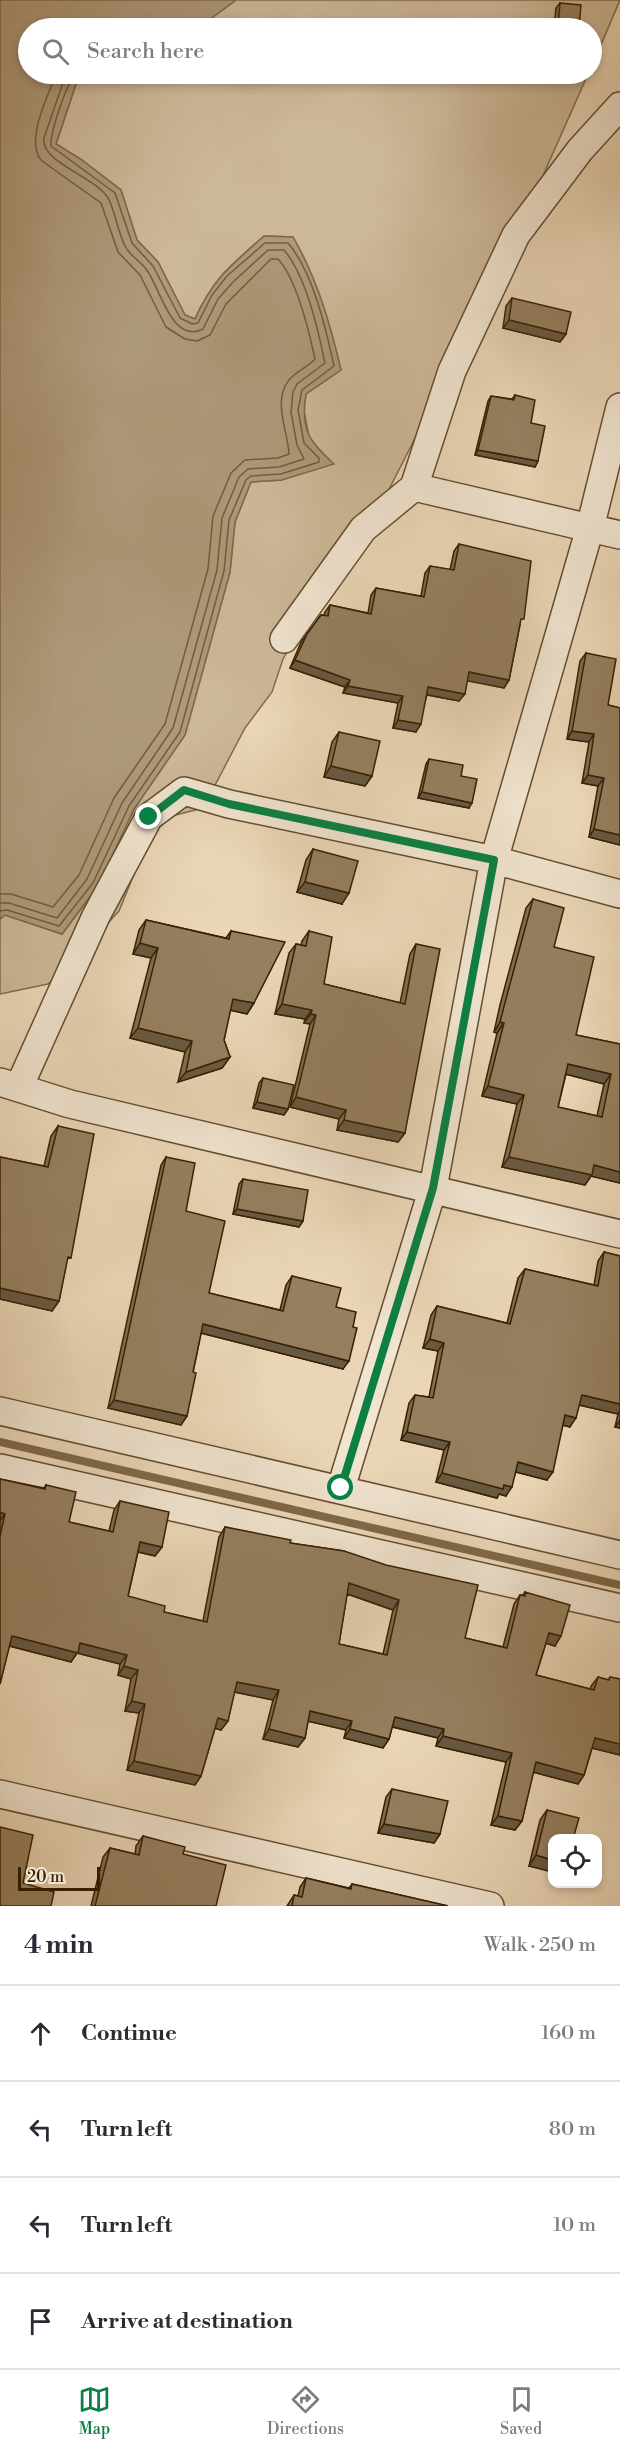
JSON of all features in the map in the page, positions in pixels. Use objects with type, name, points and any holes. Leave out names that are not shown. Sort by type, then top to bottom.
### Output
[{"type":"street","points":[[284,639],[363,529],[414,488],[452,371],[516,236],[580,150],[620,106]]},
{"type":"street","points":[[341,1488],[433,1188],[494,860],[590,528],[620,407]]},
{"type":"street","points":[[414,488],[620,536]]},
{"type":"street","points":[[620,894],[494,860],[229,804],[184,790],[149,817],[9,1084],[70,1104],[620,1234]]},
{"type":"street","points":[[0,1411],[341,1488],[620,1555]]},
{"type":"street","points":[[0,1468],[620,1608]]},
{"type":"street","points":[[0,1794],[490,1906]]},
{"type":"shaded area","points":[[236,0],[620,0],[602,42],[602,18],[212,18]]},
{"type":"shaded area","points":[[76,84],[584,84],[507,257],[379,509],[335,568],[283,659],[272,692],[245,728],[203,808],[156,820],[119,911],[73,961],[48,984],[0,994],[0,919],[5,915],[62,934],[98,886],[134,809],[185,735],[230,572],[235,522],[251,482],[282,480],[310,442],[304,410],[306,394],[341,370],[322,302],[293,237],[264,236],[232,264],[216,282],[195,319],[185,315],[158,262],[137,240],[121,190],[82,160],[56,144]]},
{"type":"water","points":[[0,0],[236,0],[212,18],[18,18],[18,84],[76,84],[56,144],[82,160],[121,190],[137,240],[158,262],[185,315],[195,319],[216,282],[264,236],[293,237],[322,302],[341,370],[306,394],[304,406],[308,434],[334,464],[282,480],[251,482],[235,522],[230,572],[185,735],[134,809],[98,886],[62,934],[5,915],[0,919]]},
{"type":"building","points":[[560,3],[581,5],[580,18],[559,18]]},
{"type":"building","points":[[512,298],[571,312],[566,334],[509,320]]},
{"type":"building","points":[[515,395],[535,400],[531,423],[545,426],[538,461],[478,450],[491,396],[514,400]]},
{"type":"building","points":[[459,544],[531,561],[524,619],[521,619],[509,680],[469,672],[465,694],[428,687],[421,724],[398,720],[403,696],[348,686],[350,680],[295,660],[307,634],[321,615],[328,616],[330,605],[371,614],[376,588],[424,597],[430,566],[454,570]]},
{"type":"building","points":[[586,653],[616,659],[608,705],[620,708],[620,835],[594,829],[604,778],[588,775],[594,734],[572,731]]},
{"type":"building","points":[[339,732],[380,741],[372,776],[331,766]]},
{"type":"building","points":[[429,759],[463,765],[461,776],[477,779],[472,803],[422,792]]},
{"type":"building","points":[[313,849],[358,861],[349,893],[305,882]]},
{"type":"building","points":[[533,899],[564,908],[554,947],[594,957],[576,1035],[620,1044],[620,1172],[594,1165],[592,1175],[509,1157],[524,1095],[488,1086],[504,1023],[500,1022]],"holes":[[[568,1064],[611,1074],[602,1117],[558,1107]]]},
{"type":"building","points":[[146,920],[229,939],[231,931],[285,942],[254,1003],[233,999],[224,1040],[230,1057],[186,1072],[192,1041],[138,1028],[158,948],[140,943]]},
{"type":"building","points":[[309,931],[332,937],[324,984],[405,1004],[416,944],[440,949],[405,1133],[344,1120],[346,1110],[296,1097],[316,1015],[311,1014],[312,1010],[282,1004],[296,944],[306,946]]},
{"type":"building","points":[[263,1078],[294,1085],[288,1109],[257,1102]]},
{"type":"building","points":[[58,1126],[94,1134],[71,1258],[68,1257],[59,1301],[0,1288],[0,1157],[48,1167]]},
{"type":"building","points":[[166,1157],[195,1163],[186,1211],[225,1221],[209,1293],[283,1311],[292,1276],[341,1288],[336,1307],[356,1312],[353,1327],[357,1328],[349,1361],[203,1324],[187,1416],[114,1400]]},
{"type":"building","points":[[243,1179],[308,1190],[303,1221],[237,1209]]},
{"type":"building","points":[[604,1252],[620,1256],[620,1404],[582,1395],[576,1418],[565,1415],[553,1472],[518,1462],[512,1487],[504,1485],[503,1489],[442,1473],[450,1442],[407,1432],[415,1395],[433,1398],[444,1343],[430,1339],[437,1306],[510,1324],[525,1269],[598,1286]]},
{"type":"building","points":[[0,1479],[45,1489],[46,1485],[76,1492],[69,1522],[113,1532],[120,1501],[169,1512],[162,1547],[140,1542],[128,1596],[165,1606],[164,1612],[207,1622],[225,1527],[291,1540],[290,1543],[344,1551],[386,1565],[478,1585],[465,1638],[507,1648],[520,1595],[525,1596],[525,1592],[570,1605],[561,1636],[549,1633],[536,1675],[594,1690],[598,1677],[609,1680],[610,1677],[620,1679],[620,1744],[595,1738],[584,1775],[536,1762],[522,1821],[498,1816],[512,1753],[443,1736],[444,1729],[395,1717],[389,1739],[350,1729],[352,1721],[310,1711],[305,1738],[269,1729],[279,1690],[237,1682],[228,1721],[218,1718],[201,1776],[134,1761],[145,1704],[132,1701],[138,1670],[124,1666],[127,1655],[80,1643],[78,1653],[12,1636],[0,1684],[0,1536],[5,1514],[0,1512]],"holes":[[[349,1583],[399,1600],[387,1655],[339,1644]]]},
{"type":"building","points":[[392,1789],[448,1801],[440,1834],[384,1824]]},
{"type":"building","points":[[547,1810],[579,1818],[574,1834],[548,1834],[548,1859],[536,1855]]},
{"type":"building","points":[[0,1827],[33,1835],[23,1883],[54,1892],[51,1906],[0,1906]]},
{"type":"building","points":[[143,1836],[185,1847],[183,1854],[226,1865],[216,1906],[95,1906],[110,1848],[139,1855]]},
{"type":"building","points":[[306,1878],[351,1889],[352,1884],[448,1906],[292,1906],[294,1895],[302,1897]]},
{"type":"waterway","points":[[0,1442],[620,1585]]},
{"type":"route","points":[[149,817],[184,790],[229,804],[494,860],[433,1188],[341,1488]]}]
